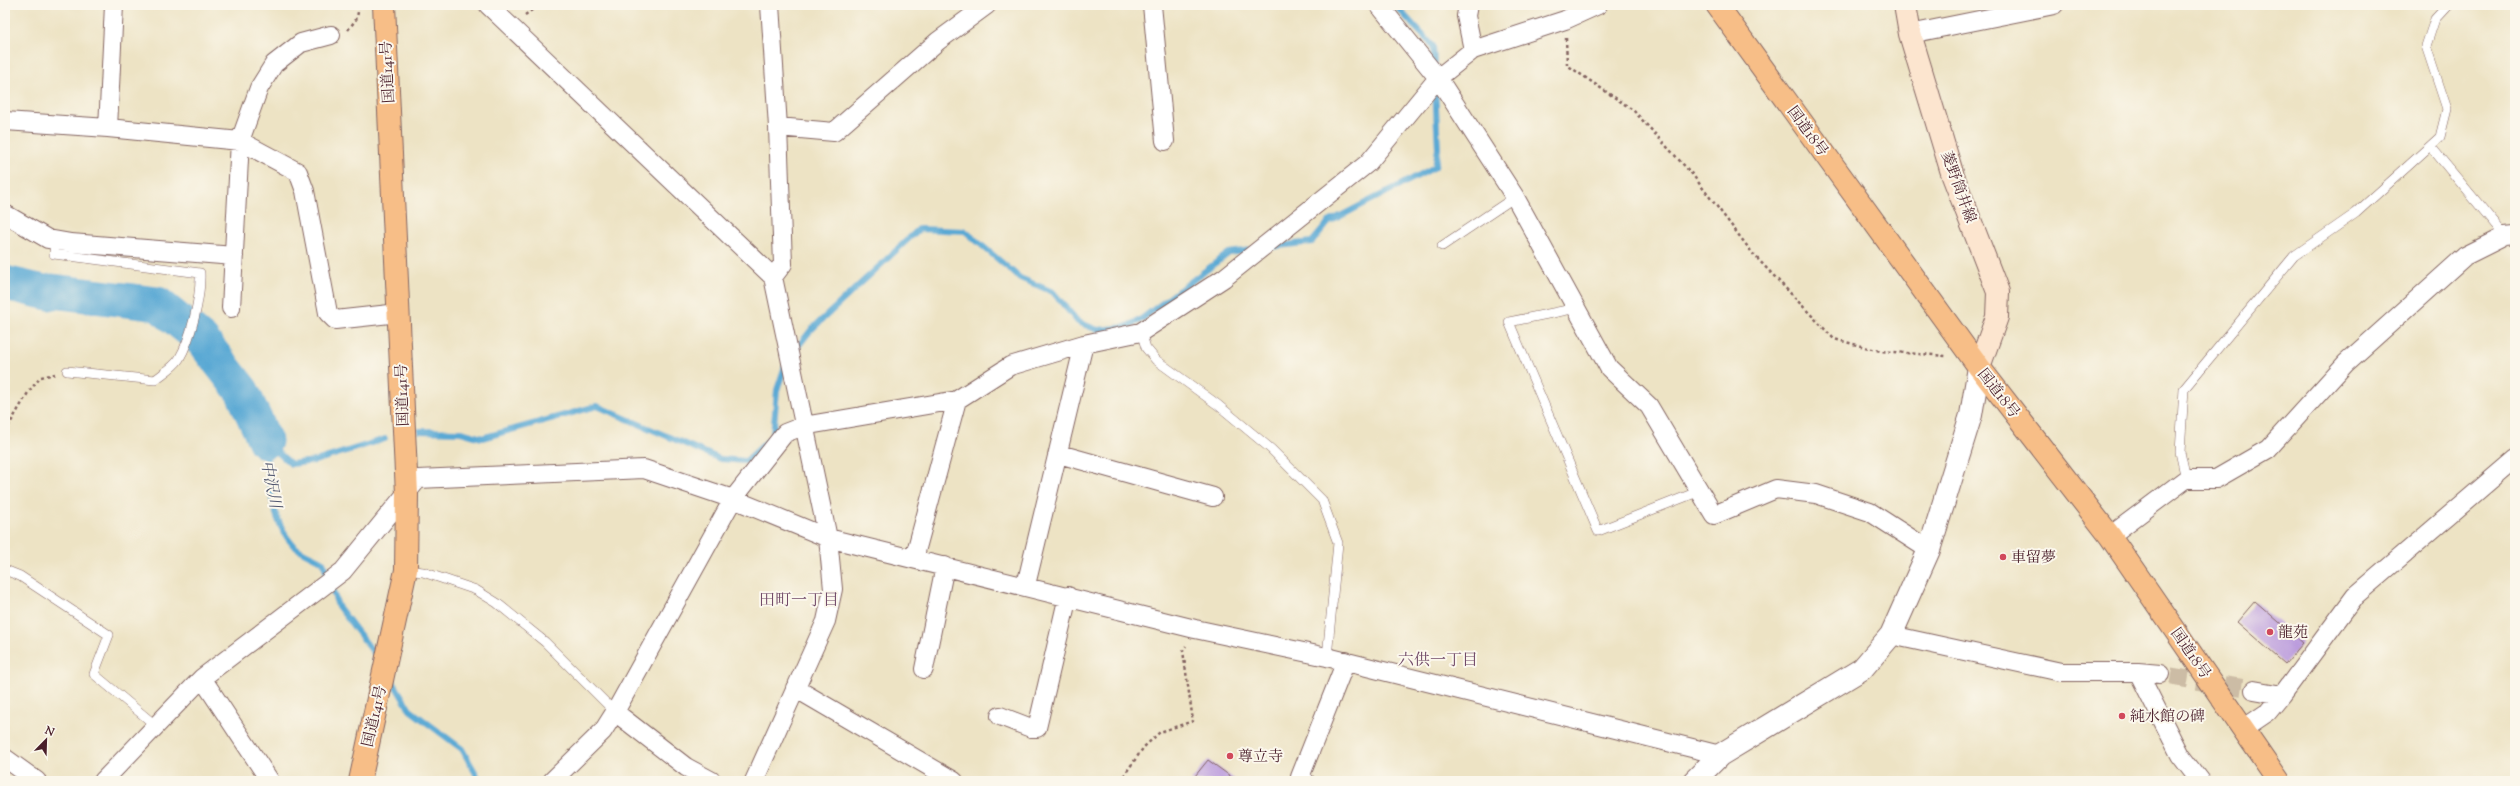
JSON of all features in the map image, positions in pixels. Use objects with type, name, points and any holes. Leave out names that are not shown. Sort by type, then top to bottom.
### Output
[{"type":"highway","name":"国道141号","points":[[360,781],[406,570],[407,494],[400,313],[384,5]]},
{"type":"highway","name":"国道18号","points":[[1717,5],[1975,362],[2110,536],[2279,781]]},
{"type":"main road","name":"菱野筒井線","points":[[1905,5],[1910,34],[1953,176],[1998,292],[1998,318],[1975,362]]},
{"type":"street","points":[[108,128],[114,5]]},
{"type":"street","points":[[488,5],[773,277],[803,426],[828,538],[833,590],[826,621],[754,781]]},
{"type":"street","points":[[770,5],[778,127],[783,264],[773,277]]},
{"type":"street","points":[[778,127],[834,132],[938,41],[987,5]]},
{"type":"street","points":[[1152,5],[1165,141]]},
{"type":"street","points":[[1378,5],[1438,78],[1515,197],[1609,368],[1649,406],[1714,515],[1776,489],[1816,494],[1870,512],[1929,550]]},
{"type":"street","points":[[1468,5],[1466,16],[1473,50]]},
{"type":"street","points":[[552,781],[603,730],[615,712],[733,499],[785,433],[803,426],[957,400],[1010,366],[1084,344],[1141,332],[1224,278],[1368,163],[1438,78],[1473,50],[1565,20],[1598,5]]},
{"type":"street","points":[[1910,34],[2054,5]]},
{"type":"street","points":[[231,308],[240,141],[259,88],[274,64],[301,44],[331,35]]},
{"type":"street","points":[[5,121],[108,128],[240,141],[298,172],[304,191],[328,314],[335,320],[400,313]]},
{"type":"street","points":[[5,214],[48,239],[234,256]]},
{"type":"street","points":[[2110,536],[2186,479],[2216,479],[2268,449],[2346,363],[2465,256],[2510,235]]},
{"type":"street","points":[[1026,585],[1059,454],[1084,344]]},
{"type":"street","points":[[1694,781],[1720,755],[1862,669],[1891,635],[1929,550],[1971,415],[1975,362]]},
{"type":"street","points":[[914,559],[957,400]]},
{"type":"street","points":[[1059,454],[1213,497]]},
{"type":"street","points":[[2243,729],[2268,712],[2282,696],[2355,596],[2515,459]]},
{"type":"street","points":[[103,781],[155,725],[202,678],[343,571],[418,479],[644,469],[733,499],[828,538],[1026,585],[1194,629],[1346,661],[1720,755]]},
{"type":"street","points":[[924,669],[946,566]]},
{"type":"street","points":[[1000,716],[1031,728],[1037,728],[1068,596]]},
{"type":"street","points":[[1891,635],[2060,672],[2138,672],[2160,674]]},
{"type":"street","points":[[1305,781],[1300,777],[1346,661]]},
{"type":"street","points":[[2138,672],[2180,755],[2200,781]]},
{"type":"street","points":[[202,678],[270,781]]},
{"type":"street","points":[[795,688],[954,781]]},
{"type":"street","points":[[2254,690],[2282,696]]},
{"type":"street","points":[[615,712],[686,767],[712,781]]},
{"type":"street","points":[[5,758],[37,781]]},
{"type":"lane","points":[[2186,479],[2180,452],[2184,389],[2294,256],[2356,212],[2431,147],[2440,137],[2447,109],[2426,46],[2435,19],[2448,5]]},
{"type":"lane","points":[[2431,147],[2510,235]]},
{"type":"lane","points":[[1442,246],[1515,197]]},
{"type":"lane","points":[[55,240],[54,254],[200,273],[200,286],[195,317],[178,360],[156,380],[67,371]]},
{"type":"lane","points":[[1577,308],[1509,322],[1598,531],[1700,491]]},
{"type":"lane","points":[[1141,332],[1146,348],[1156,360],[1218,405],[1266,444],[1322,500],[1338,543],[1327,657]]},
{"type":"lane","points":[[5,570],[20,576],[109,635],[94,674],[155,725]]},
{"type":"lane","points":[[406,570],[423,572],[476,590],[496,603],[545,642],[615,712]]},
{"type":"path","points":[[331,35],[347,32],[357,18],[359,5]]},
{"type":"path","points":[[1565,20],[1567,65],[1633,110],[1692,174],[1754,255],[1834,339],[1880,351],[1975,362]]},
{"type":"path","points":[[5,432],[29,391],[41,377],[67,371]]},
{"type":"path","points":[[1120,781],[1144,747],[1160,732],[1193,721],[1183,651],[1194,629]]},
{"type":"building","name":"龍苑","points":[[2255,601],[2303,643],[2285,664],[2237,622]]},
{"type":"building","points":[[1208,760],[1237,781],[1191,781]]},
{"type":"waterway","points":[[1395,5],[1433,46],[1434,65]]},
{"type":"waterway","points":[[1270,247],[1312,242],[1329,222],[1435,167],[1438,149],[1435,88]]},
{"type":"waterway","points":[[792,354],[811,330],[919,229],[965,231],[1020,278],[1053,292],[1078,322],[1098,330],[1125,327],[1140,320],[1229,253],[1251,250]]},
{"type":"waterway","name":"中沢川","points":[[5,283],[48,293],[52,291],[158,304],[202,340],[242,391],[265,441]]},
{"type":"waterway","points":[[420,431],[461,432],[482,438],[597,406],[720,459],[746,461],[773,436],[777,390],[786,363]]},
{"type":"waterway","points":[[265,441],[291,464],[315,461],[385,439]]},
{"type":"waterway","name":"中沢川","points":[[265,441],[269,482],[272,496],[279,522],[285,534],[296,548],[323,562],[338,606],[380,661]]},
{"type":"waterway","name":"中沢川","points":[[389,675],[410,710],[462,749],[480,781]]},
{"type":"tunnel","points":[[2144,672],[2254,690]]},
{"type":"place","name":"車留夢","points":[[2003,557]]},
{"type":"place","name":"龍苑","points":[[2270,632]]},
{"type":"place","name":"純水館の碑","points":[[2122,716]]},
{"type":"place","name":"尊立寺","points":[[1230,756]]},
{"type":"district","name":"田町一丁目","points":[[799,599]]},
{"type":"district","name":"六供一丁目","points":[[1438,659]]}]
